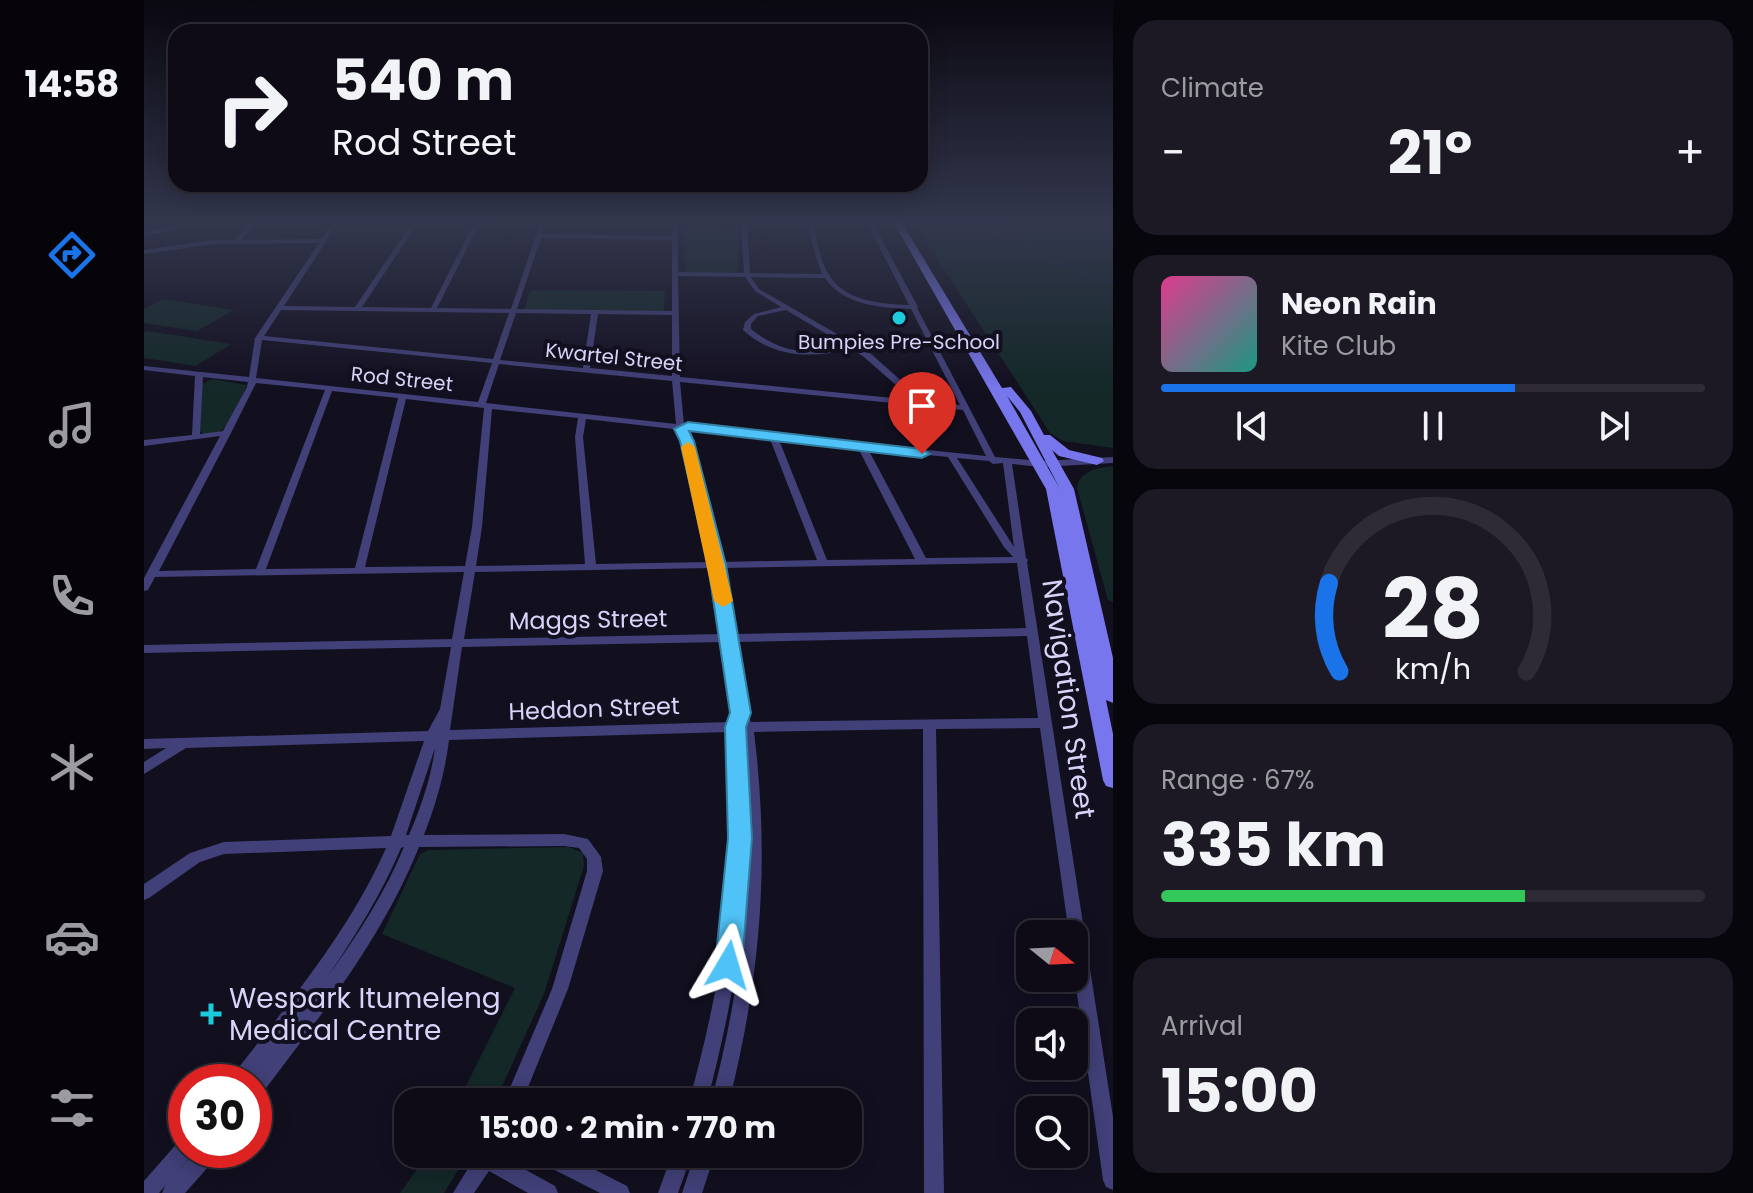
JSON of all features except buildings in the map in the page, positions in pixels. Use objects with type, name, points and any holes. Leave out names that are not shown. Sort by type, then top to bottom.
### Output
[{"type":"main road","points":[[931,279],[969,342],[1064,485],[1113,697]]},
{"type":"main road","points":[[969,342],[1057,450],[1097,461]]},
{"type":"main road","points":[[1025,411],[1048,464],[1112,775]]},
{"type":"main road","points":[[1064,485],[1074,470],[1097,461]]},
{"type":"street","points":[[144,588],[251,387],[259,338],[299,279]]},
{"type":"street","points":[[357,309],[377,279]]},
{"type":"street","points":[[433,310],[449,279]]},
{"type":"street","points":[[272,1065],[365,935],[415,841],[446,708],[471,571],[484,406],[524,279]]},
{"type":"street","points":[[675,279],[678,412],[717,565],[730,639],[756,845],[741,1007],[723,1088]]},
{"type":"street","points":[[750,279],[762,294],[873,359],[920,402]]},
{"type":"street","points":[[829,279],[849,294],[871,305],[915,307]]},
{"type":"street","name":"Navigation Street","points":[[900,279],[967,408],[1000,462],[1023,560],[1113,1180]]},
{"type":"street","points":[[279,308],[676,313]]},
{"type":"street","points":[[785,308],[751,318],[746,325],[747,330],[772,348],[786,353],[820,355],[853,347]]},
{"type":"street","points":[[586,370],[595,311]]},
{"type":"street","name":"Kwartel Street","points":[[259,338],[967,408]]},
{"type":"street","name":"Rod Street","points":[[144,368],[684,429],[1000,462],[1048,464]]},
{"type":"street","points":[[196,436],[199,375]]},
{"type":"street","points":[[260,572],[329,389]]},
{"type":"street","points":[[359,572],[402,398]]},
{"type":"street","points":[[582,417],[579,431],[591,567]]},
{"type":"street","points":[[144,443],[227,433]]},
{"type":"street","points":[[773,437],[823,563]]},
{"type":"street","points":[[862,447],[922,561]]},
{"type":"street","points":[[952,457],[1009,547],[1023,560]]},
{"type":"street","points":[[1048,464],[1113,460]]},
{"type":"street","points":[[152,574],[1023,560]]},
{"type":"street","name":"Maggs Street","points":[[144,649],[1033,632]]},
{"type":"street","points":[[702,1088],[720,1016],[736,901],[740,838],[736,752],[741,722]]},
{"type":"street","name":"Heddon Street","points":[[144,744],[716,728],[741,722],[1045,723]]},
{"type":"street","points":[[929,725],[934,1193]]},
{"type":"street","points":[[716,728],[736,752]]},
{"type":"street","points":[[251,1064],[352,929],[397,842],[438,736]]},
{"type":"street","points":[[144,769],[183,744]]},
{"type":"street","points":[[144,893],[195,857],[213,850],[415,841],[564,840],[586,845],[594,857],[595,871],[572,954],[519,1088]]},
{"type":"street","points":[[146,1193],[168,1168]]},
{"type":"street","points":[[172,1193],[194,1168]]},
{"type":"street","points":[[463,1193],[479,1168]]},
{"type":"street","points":[[507,1168],[548,1193]]},
{"type":"street","points":[[571,1168],[620,1193]]},
{"type":"street","points":[[668,1193],[677,1168]]},
{"type":"street","points":[[692,1193],[700,1168]]},
{"type":"green space","points":[[950,279],[1113,279],[1113,448],[1063,441],[1050,433]]},
{"type":"green space","points":[[531,290],[665,291],[664,312],[524,310]]},
{"type":"green space","points":[[163,299],[234,310],[197,331],[144,323],[144,309]]},
{"type":"green space","points":[[144,333],[231,344],[196,366],[144,358]]},
{"type":"green space","points":[[212,379],[247,385],[230,421],[217,433],[208,434],[198,431],[200,385]]},
{"type":"green space","points":[[1113,466],[1113,602],[1108,600],[1077,488],[1086,474]]},
{"type":"green space","points":[[569,847],[583,853],[584,866],[544,994],[501,1088],[465,1088],[515,988],[382,934],[420,854],[429,850]]},
{"type":"green space","points":[[418,1168],[459,1168],[444,1193],[400,1193]]},
{"type":"waterway","points":[[1099,279],[1113,284]]},
{"type":"slow traffic","points":[[688,447],[723,601]]},
{"type":"place","name":"Bumpies Pre-School","points":[[899,318]]},
{"type":"place","name":"Wespark Itumeleng Medical Centre","points":[[211,1014]]},
{"type":"route","points":[[728,965],[740,838],[735,727],[741,713],[717,565],[687,441],[681,429],[688,426],[922,454]]}]
